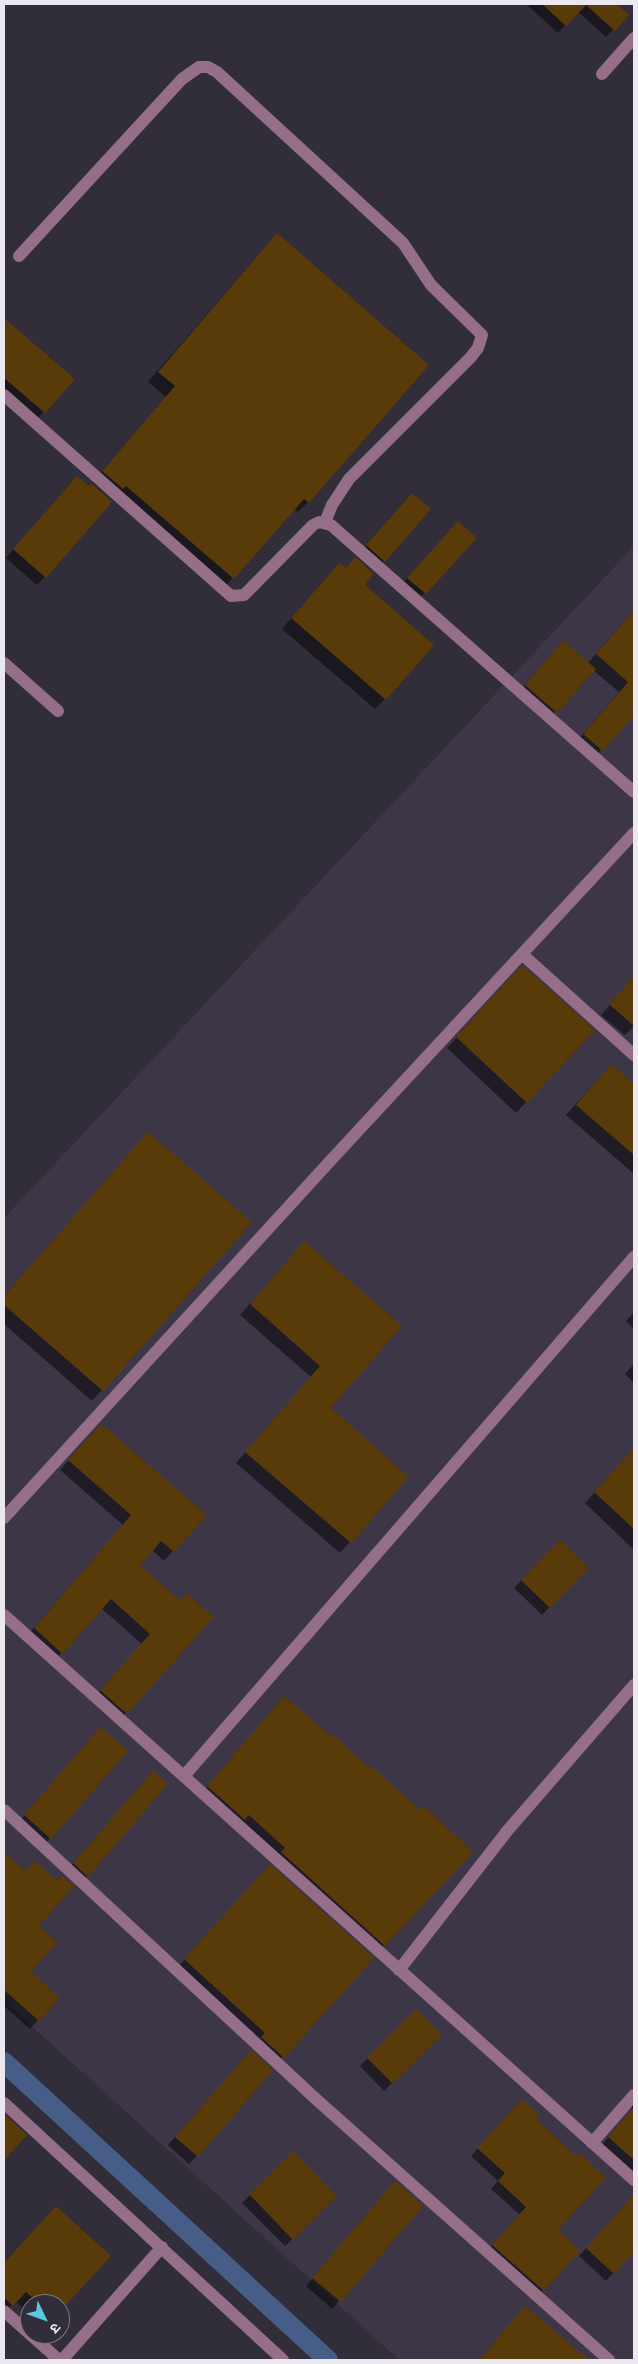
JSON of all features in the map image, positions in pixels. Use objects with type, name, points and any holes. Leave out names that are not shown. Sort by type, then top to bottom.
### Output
[{"type":"street","points":[[602,74],[634,38]]},
{"type":"street","points":[[19,256],[182,79],[199,67],[208,67],[217,72],[403,243],[411,252],[430,285],[482,335],[478,348],[470,358],[349,479],[332,505],[325,522]]},
{"type":"street","points":[[4,395],[231,596],[244,595],[313,525],[325,522],[331,525],[634,792]]},
{"type":"street","points":[[4,664],[58,712]]},
{"type":"street","points":[[4,1518],[332,1159],[634,833]]},
{"type":"street","points":[[523,955],[634,1055]]},
{"type":"street","points":[[184,1776],[634,1257]]},
{"type":"street","points":[[4,1615],[634,2180]]},
{"type":"street","points":[[399,1970],[508,1830],[634,1685]]},
{"type":"street","points":[[4,1810],[317,2100],[609,2360]]},
{"type":"street","points":[[592,2143],[634,2096]]},
{"type":"street","points":[[4,2103],[283,2360]]},
{"type":"street","points":[[4,2311],[61,2360],[162,2247]]},
{"type":"shaded area","points":[[634,546],[634,2360],[399,2360],[4,2001],[4,1218]]},
{"type":"building","points":[[542,4],[617,4],[629,15],[615,31],[586,5],[566,26]]},
{"type":"building","points":[[277,233],[429,365],[309,503],[304,499],[234,579],[126,486],[123,489],[102,471],[175,386],[158,372]]},
{"type":"building","points":[[4,318],[75,379],[45,413],[4,378]]},
{"type":"building","points":[[77,476],[89,486],[91,483],[112,502],[46,578],[13,549]]},
{"type":"building","points":[[412,493],[431,509],[385,562],[366,545]]},
{"type":"building","points":[[458,521],[477,538],[426,594],[407,578]]},
{"type":"building","points":[[355,557],[374,574],[365,585],[434,645],[386,700],[291,618],[339,563],[346,568]]},
{"type":"building","points":[[634,610],[634,715],[603,751],[583,734],[628,682],[596,654]]},
{"type":"building","points":[[563,640],[596,669],[557,713],[525,685]]},
{"type":"building","points":[[522,965],[595,1030],[527,1103],[456,1037]]},
{"type":"building","points":[[634,976],[634,1026],[609,1004]]},
{"type":"building","points":[[611,1064],[634,1084],[634,1155],[576,1105]]},
{"type":"building","points":[[148,1132],[252,1222],[103,1391],[4,1305],[4,1296]]},
{"type":"building","points":[[304,1241],[402,1326],[331,1408],[409,1477],[351,1543],[245,1452],[320,1366],[250,1304]]},
{"type":"building","points":[[101,1424],[207,1515],[174,1552],[161,1541],[140,1566],[180,1600],[186,1593],[214,1617],[127,1714],[100,1690],[150,1634],[111,1599],[63,1654],[34,1628],[131,1515],[68,1460]]},
{"type":"building","points":[[634,1448],[634,1529],[594,1492]]},
{"type":"building","points":[[560,1540],[589,1568],[550,1608],[521,1580]]},
{"type":"building","points":[[284,1696],[331,1736],[332,1734],[368,1767],[370,1765],[420,1810],[424,1806],[473,1852],[385,1946],[281,1852],[285,1848],[249,1815],[245,1820],[207,1786]]},
{"type":"building","points":[[100,1727],[128,1751],[51,1839],[24,1815]]},
{"type":"building","points":[[153,1771],[168,1784],[88,1877],[73,1863]]},
{"type":"building","points":[[4,1852],[26,1871],[34,1861],[58,1881],[62,1875],[74,1886],[39,1926],[57,1942],[31,1972],[60,1998],[39,2021],[4,1990]]},
{"type":"building","points":[[270,1864],[374,1958],[284,2058],[261,2037],[265,2033],[184,1959]]},
{"type":"building","points":[[416,2009],[442,2035],[393,2084],[367,2058]]},
{"type":"building","points":[[251,2050],[273,2070],[198,2157],[175,2137]]},
{"type":"building","points":[[522,2099],[540,2116],[536,2119],[577,2157],[580,2153],[606,2178],[558,2230],[580,2251],[544,2291],[492,2245],[526,2207],[498,2181],[505,2173],[477,2148]]},
{"type":"building","points":[[634,2107],[634,2160],[608,2137]]},
{"type":"building","points":[[4,2114],[27,2135],[4,2161]]},
{"type":"building","points":[[293,2151],[337,2196],[293,2240],[249,2194]]},
{"type":"building","points":[[395,2181],[423,2206],[341,2302],[312,2278]]},
{"type":"building","points":[[634,2194],[634,2252],[614,2274],[586,2248]]},
{"type":"building","points":[[56,2206],[111,2256],[70,2301],[70,2294],[28,2294],[26,2292],[20,2294],[20,2298],[13,2306],[4,2297],[4,2263]]},
{"type":"building","points":[[525,2306],[589,2360],[479,2360]]},
{"type":"waterway","points":[[4,2062],[328,2360]]}]
